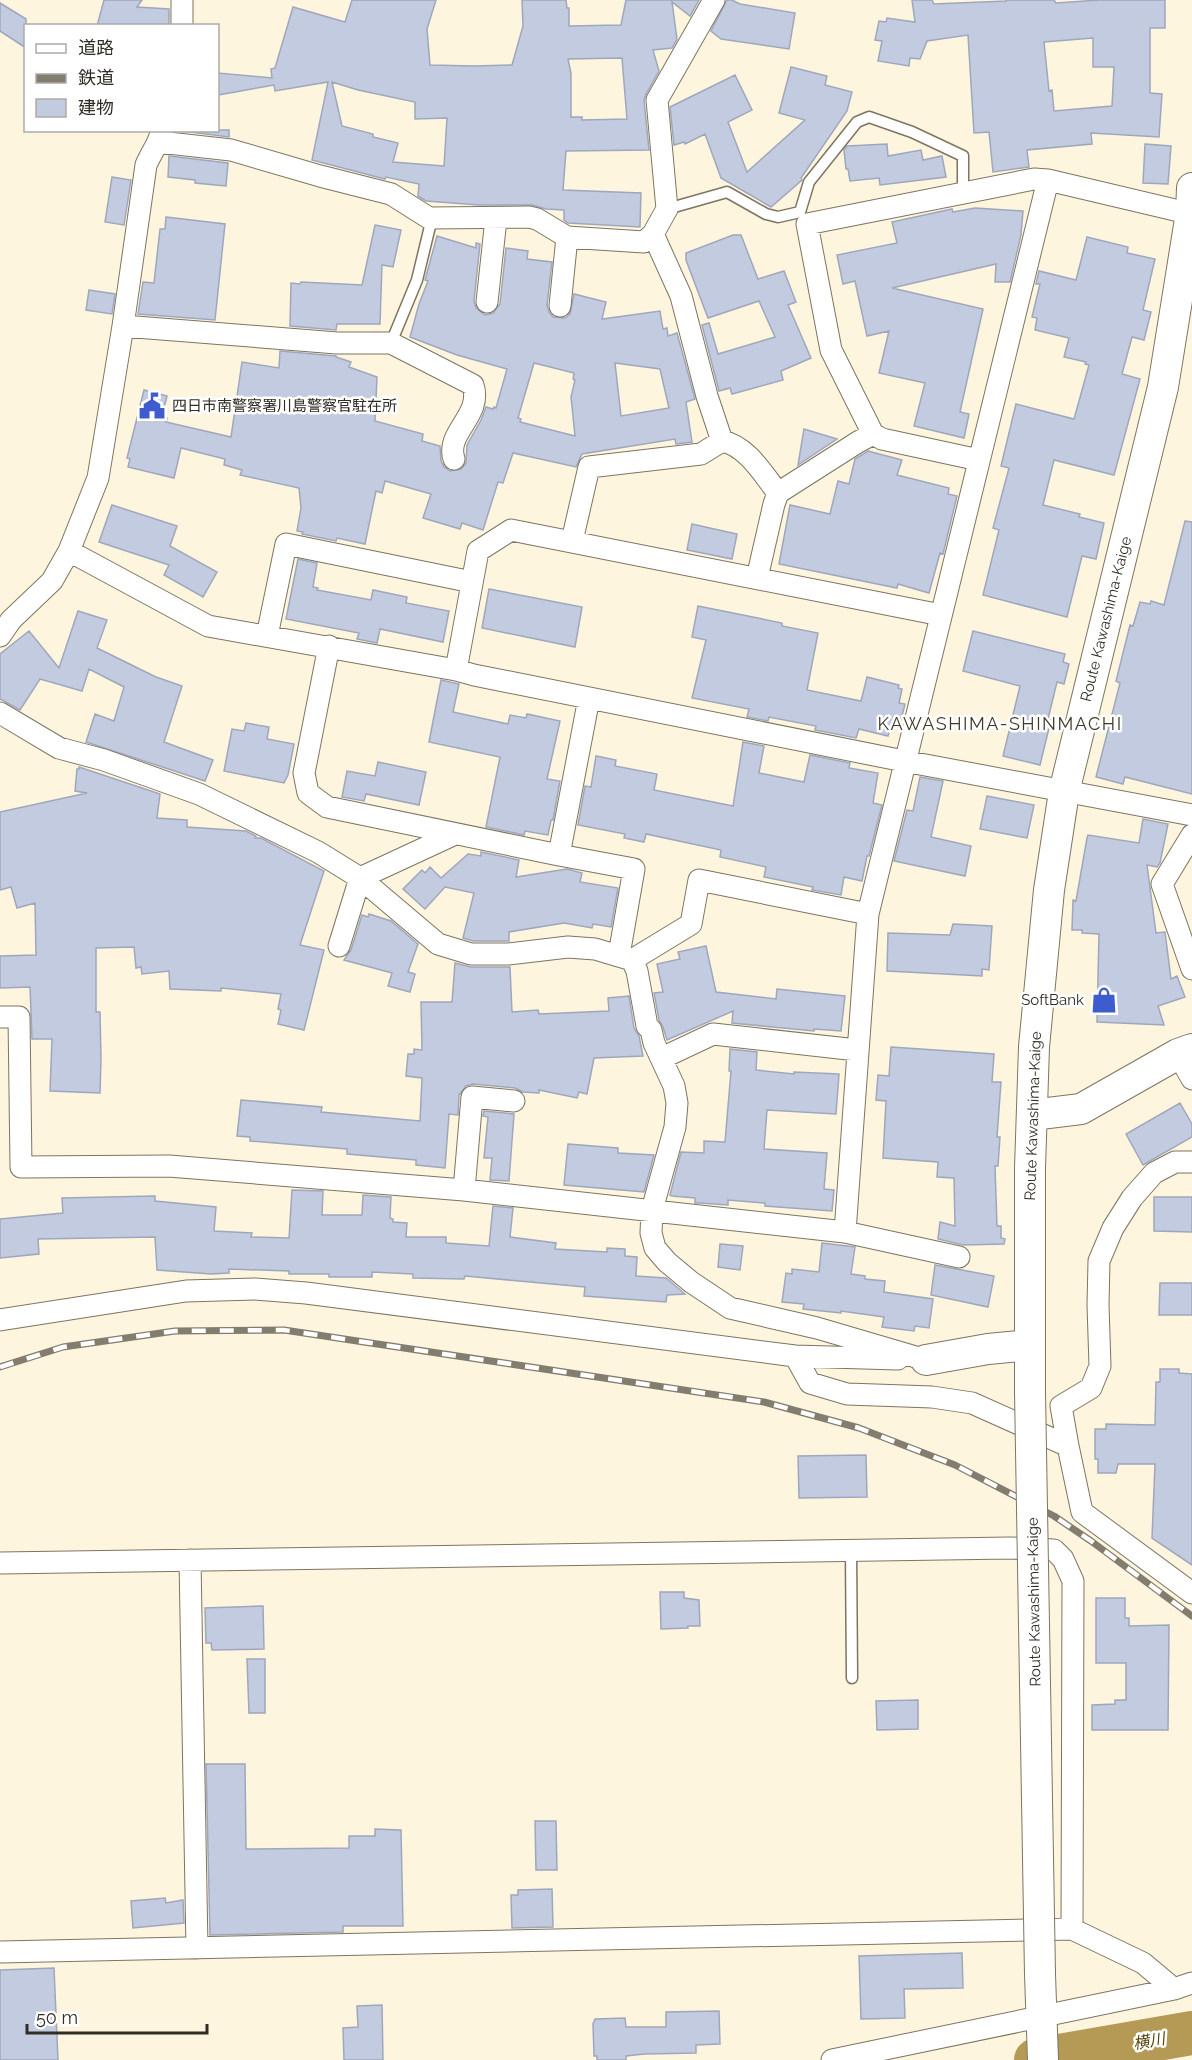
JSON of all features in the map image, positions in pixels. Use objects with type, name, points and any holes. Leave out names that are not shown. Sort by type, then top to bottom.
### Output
[{"type":"main road","name":"Route Kawashima-Kaige","points":[[1043,2060],[1029,1345],[1030,1168],[1036,1025],[1049,890],[1064,792],[1163,387],[1192,205]]},
{"type":"main road","points":[[1032,1115],[1081,1109],[1187,1061]]},
{"type":"main road","points":[[926,1360],[988,1349],[1029,1345]]},
{"type":"street","points":[[182,0],[182,24]]},
{"type":"street","points":[[0,636],[11,620],[52,581],[69,551],[98,478],[146,165],[160,136],[231,150],[391,194],[432,218],[529,217],[537,219],[567,237],[644,242],[653,234],[667,209],[657,100],[714,0]]},
{"type":"street","points":[[979,460],[882,439],[873,434],[831,350],[803,218],[1034,179],[1192,205]]},
{"type":"street","points":[[845,1232],[868,914],[1048,180]]},
{"type":"street","points":[[487,302],[496,219]]},
{"type":"street","points":[[653,234],[681,296],[707,396],[722,441]]},
{"type":"street","points":[[560,306],[567,237]]},
{"type":"street","points":[[123,326],[337,343],[391,343],[473,385],[477,396],[451,446],[454,459]]},
{"type":"street","points":[[758,578],[778,493],[873,434]]},
{"type":"street","points":[[572,541],[589,467],[701,454],[722,441],[733,443],[749,456],[778,493]]},
{"type":"street","points":[[456,670],[478,551],[511,530],[941,615]]},
{"type":"street","points":[[267,636],[286,544],[472,582]]},
{"type":"street","points":[[69,551],[208,626],[456,670],[904,761],[1192,815]]},
{"type":"street","points":[[329,646],[304,773],[308,793],[327,807],[634,869],[626,958]]},
{"type":"street","points":[[559,855],[589,698]]},
{"type":"street","points":[[0,713],[59,748],[104,760],[199,794],[318,852],[360,878],[438,944],[471,954],[489,955],[568,947],[596,949],[626,958],[637,971],[647,1026],[651,1030],[654,1043],[674,1086],[677,1115],[652,1210],[651,1233],[655,1248],[667,1262],[691,1282],[730,1308],[817,1328],[926,1360]]},
{"type":"street","points":[[339,946],[360,878],[455,834]]},
{"type":"street","points":[[1192,835],[1162,884],[1192,969]]},
{"type":"street","points":[[626,958],[690,924],[699,880],[868,914]]},
{"type":"street","points":[[0,1017],[18,1017],[21,1167],[169,1166],[464,1190],[845,1232],[959,1257]]},
{"type":"street","points":[[662,1058],[713,1034],[857,1050]]},
{"type":"street","points":[[464,1190],[472,1097],[514,1101]]},
{"type":"street","points":[[1192,1162],[1175,1162],[1154,1173],[1132,1198],[1113,1228],[1099,1261],[1100,1366],[1091,1388],[1061,1406],[1082,1512],[1192,1593]]},
{"type":"street","points":[[0,1320],[186,1291],[255,1289],[306,1293],[795,1356],[926,1360]]},
{"type":"street","points":[[795,1356],[810,1383],[847,1394],[932,1397],[972,1403],[1068,1446]]},
{"type":"street","points":[[0,1563],[1054,1550],[1064,1559],[1073,1581],[1072,1929]]},
{"type":"street","points":[[190,1560],[197,1948]]},
{"type":"street","points":[[0,1952],[1072,1929],[1143,1963],[1183,1986]]},
{"type":"street","points":[[831,2060],[1042,2022],[1183,1986]]},
{"type":"lane","points":[[667,209],[727,192],[766,214],[778,218],[803,218],[809,182],[857,122],[869,117],[912,132],[963,156],[963,192]]},
{"type":"lane","points":[[391,343],[417,280],[432,218]]},
{"type":"lane","points":[[851,1551],[852,1678]]},
{"type":"building","points":[[104,0],[142,0],[137,7],[169,9],[169,24],[98,24]]},
{"type":"building","points":[[352,0],[436,0],[427,29],[430,65],[474,66],[512,65],[523,26],[522,0],[566,0],[567,8],[569,8],[569,26],[621,25],[626,0],[699,0],[690,16],[672,2],[677,39],[672,48],[653,50],[659,71],[644,100],[649,150],[566,151],[563,190],[641,193],[640,227],[568,223],[564,220],[564,210],[532,205],[479,205],[426,201],[418,196],[419,184],[386,177],[385,179],[312,160],[328,82],[275,91],[274,85],[219,95],[219,73],[272,78],[271,69],[275,68],[293,7],[345,22]],"holes":[[[622,58],[627,119],[582,120],[582,117],[571,117],[571,73],[568,59]],[[332,82],[415,102],[415,119],[447,118],[444,166],[393,162],[398,143],[342,126]]]},
{"type":"building","points":[[727,0],[795,13],[789,49],[721,39],[711,31]]},
{"type":"building","points":[[912,0],[932,0],[934,4],[1006,0],[1054,0],[1056,3],[1099,0],[1165,0],[1165,28],[1150,28],[1150,93],[1162,94],[1159,137],[1091,133],[1092,144],[1027,150],[1029,167],[993,172],[989,132],[974,133],[968,35],[927,41],[920,59],[910,58],[909,66],[878,61],[882,41],[875,40],[879,21],[886,22],[887,18],[915,22]],"holes":[[[1093,38],[1093,67],[1114,67],[1112,106],[1054,111],[1052,90],[1049,91],[1044,42]]]},
{"type":"building","points":[[0,3],[26,19],[24,47],[0,31]]},
{"type":"building","points":[[791,67],[827,76],[825,85],[852,92],[847,111],[801,178],[802,180],[771,207],[721,178],[705,134],[685,144],[684,142],[674,145],[670,107],[735,75],[752,110],[728,122],[747,172],[805,120],[779,113]]},
{"type":"building","points":[[229,130],[229,137],[190,132]]},
{"type":"building","points":[[887,144],[888,156],[921,150],[923,160],[942,156],[946,177],[880,185],[879,178],[850,181],[844,150],[847,146]]},
{"type":"building","points":[[1145,144],[1171,146],[1168,184],[1143,183]]},
{"type":"building","points":[[169,156],[228,163],[226,186],[168,177]]},
{"type":"building","points":[[112,177],[131,180],[124,225],[105,222]]},
{"type":"building","points":[[975,208],[1023,211],[1021,235],[1010,282],[995,282],[996,264],[892,288],[983,309],[960,412],[969,414],[964,438],[914,426],[925,383],[879,373],[889,331],[867,336],[855,281],[843,284],[837,255],[897,243],[892,222],[952,209],[953,212]]},
{"type":"building","points":[[166,217],[225,224],[215,320],[138,314],[143,282],[154,283],[160,229],[165,229]]},
{"type":"building","points":[[375,225],[401,230],[393,267],[382,265],[380,324],[337,324],[336,330],[290,326],[291,283],[362,285]]},
{"type":"building","points":[[733,235],[741,235],[758,279],[784,271],[796,302],[788,305],[811,358],[781,371],[783,380],[732,394],[730,388],[719,391],[702,325],[709,323],[718,354],[775,337],[759,301],[708,318],[686,260],[686,253]]},
{"type":"building","points":[[437,236],[476,248],[476,243],[480,244],[474,301],[476,308],[485,315],[493,313],[500,304],[506,248],[528,251],[527,259],[552,262],[547,305],[553,317],[565,318],[570,314],[574,294],[606,302],[602,319],[660,311],[663,329],[667,328],[668,336],[677,333],[695,399],[686,402],[692,442],[676,444],[675,439],[582,454],[576,467],[513,453],[503,483],[498,482],[483,530],[462,523],[460,529],[423,518],[431,494],[385,481],[382,493],[376,491],[365,544],[337,538],[336,541],[297,531],[301,508],[299,488],[240,475],[242,470],[224,465],[225,459],[181,448],[174,478],[128,467],[130,459],[127,458],[144,390],[167,396],[162,417],[167,418],[166,422],[231,437],[242,362],[279,368],[280,351],[336,356],[351,362],[349,367],[377,377],[375,421],[423,434],[422,441],[440,446],[441,461],[444,467],[450,471],[461,469],[466,463],[467,445],[486,407],[496,408],[507,369],[457,355],[410,337],[428,281],[425,280]],"holes":[[[534,363],[574,373],[573,379],[575,380],[571,397],[575,436],[520,422],[521,419],[518,418]],[[615,363],[660,369],[669,408],[621,416]]]},
{"type":"building","points":[[1087,237],[1128,247],[1127,253],[1155,259],[1143,310],[1151,312],[1144,340],[1132,337],[1122,374],[1140,379],[1114,475],[1054,460],[1043,505],[1080,514],[1079,517],[1104,523],[1096,559],[1082,556],[1067,617],[983,595],[999,530],[993,528],[1009,468],[1001,466],[1016,404],[1074,419],[1089,365],[1085,364],[1086,362],[1064,357],[1069,338],[1035,330],[1037,318],[1032,317],[1040,284],[1036,284],[1039,271],[1076,280]]},
{"type":"building","points":[[89,290],[115,294],[112,314],[86,310]]},
{"type":"building","points":[[804,429],[837,439],[798,465]]},
{"type":"building","points":[[868,451],[902,460],[897,475],[949,488],[948,494],[957,496],[943,554],[940,553],[929,593],[898,584],[897,588],[779,564],[790,505],[830,514],[838,481],[849,484],[855,459]]},
{"type":"building","points":[[112,505],[177,526],[170,546],[217,572],[203,597],[164,575],[169,565],[99,542]]},
{"type":"building","points":[[1185,521],[1192,522],[1192,794],[1125,777],[1123,784],[1096,777],[1120,683],[1116,681],[1130,625],[1133,626],[1140,602],[1150,604],[1151,601],[1164,605]]},
{"type":"building","points":[[692,524],[737,534],[732,559],[687,550]]},
{"type":"building","points":[[298,559],[317,563],[313,587],[318,588],[317,590],[371,600],[373,590],[407,597],[406,603],[449,611],[443,642],[380,629],[377,643],[357,639],[359,633],[286,619]]},
{"type":"building","points":[[489,589],[582,607],[575,647],[482,628]]},
{"type":"building","points":[[698,606],[782,623],[782,626],[818,633],[807,690],[861,701],[867,677],[899,685],[898,688],[902,689],[899,703],[905,704],[900,724],[892,723],[888,736],[859,729],[856,738],[815,730],[816,726],[769,717],[768,721],[747,717],[749,709],[692,698],[706,640],[692,637]]},
{"type":"building","points":[[78,611],[107,620],[97,648],[156,677],[182,686],[164,742],[213,760],[205,781],[86,742],[95,714],[114,721],[124,687],[89,669],[82,691],[40,679],[20,710],[0,699],[0,654],[29,631],[59,668]]},
{"type":"building","points":[[973,631],[1065,654],[1063,662],[1069,664],[1064,684],[1057,682],[1040,765],[1003,756],[1020,686],[963,671]]},
{"type":"building","points":[[441,680],[459,684],[453,712],[508,724],[510,715],[526,718],[527,714],[560,721],[547,779],[560,781],[548,835],[525,831],[524,835],[486,827],[500,757],[429,742]]},
{"type":"building","points":[[246,723],[269,727],[267,739],[294,744],[288,775],[284,783],[224,771],[232,729],[244,731]]},
{"type":"building","points":[[743,742],[764,746],[759,773],[804,782],[810,755],[850,763],[849,768],[878,773],[873,803],[882,805],[862,881],[844,877],[841,895],[812,890],[813,887],[764,877],[766,867],[720,857],[721,850],[646,834],[644,842],[624,838],[625,834],[578,825],[585,786],[591,787],[596,756],[616,760],[615,766],[657,774],[654,790],[733,806]]},
{"type":"building","points":[[378,762],[426,772],[419,805],[366,794],[364,801],[342,797],[347,771],[375,776]]},
{"type":"building","points":[[79,767],[160,794],[157,818],[187,820],[187,827],[246,831],[256,836],[255,838],[261,838],[324,871],[300,945],[324,950],[304,1030],[278,1024],[281,994],[221,988],[221,991],[170,989],[169,971],[142,974],[141,967],[136,968],[134,947],[96,948],[96,1012],[100,1012],[100,1093],[50,1091],[52,1039],[32,1039],[30,987],[0,988],[0,956],[36,955],[35,903],[17,908],[11,887],[0,890],[0,812],[87,793],[75,791]]},
{"type":"building","points":[[920,777],[943,781],[931,837],[971,846],[965,876],[894,861],[907,810],[913,811]]},
{"type":"building","points":[[987,796],[1034,805],[1027,838],[980,829]]},
{"type":"building","points":[[1143,819],[1168,824],[1160,863],[1157,867],[1147,865],[1156,933],[1165,932],[1171,979],[1177,976],[1185,997],[1158,1006],[1164,1025],[1097,1022],[1099,934],[1072,930],[1073,900],[1076,901],[1087,838],[1088,835],[1139,843]]},
{"type":"building","points":[[481,852],[519,860],[516,877],[567,869],[582,873],[580,882],[618,888],[611,927],[593,924],[592,928],[564,923],[509,932],[509,941],[473,941],[463,938],[474,893],[445,887],[425,909],[403,889],[422,870],[425,873],[430,867],[441,878],[468,854],[481,856]]},
{"type":"building","points":[[369,914],[391,921],[418,944],[408,972],[415,974],[410,992],[388,986],[392,973],[344,960],[351,950],[362,915],[368,917]]},
{"type":"building","points":[[953,924],[992,926],[989,970],[982,969],[982,976],[887,971],[888,933],[950,935]]},
{"type":"building","points":[[706,946],[716,992],[776,999],[777,989],[845,996],[841,1031],[814,1029],[814,1031],[732,1023],[733,1011],[667,1040],[659,1020],[654,993],[663,992],[657,964],[680,959],[678,952]]},
{"type":"building","points":[[455,963],[471,967],[510,967],[512,1012],[538,1010],[539,1014],[609,1011],[608,998],[629,996],[634,1028],[639,1036],[643,1056],[594,1058],[587,1094],[579,1092],[577,1098],[539,1090],[539,1093],[523,1092],[515,1088],[473,1084],[466,1086],[459,1095],[458,1115],[449,1114],[445,1168],[416,1165],[416,1160],[347,1154],[347,1149],[250,1141],[250,1137],[237,1136],[241,1100],[322,1107],[321,1112],[420,1121],[422,1078],[406,1076],[408,1054],[414,1054],[414,1049],[422,1050],[421,1002],[452,1002]]},
{"type":"building","points":[[891,1047],[994,1054],[992,1082],[1001,1082],[997,1137],[1000,1137],[998,1166],[995,1166],[997,1226],[1001,1226],[1001,1238],[1005,1239],[1004,1244],[963,1245],[938,1239],[940,1222],[955,1226],[954,1178],[937,1177],[938,1162],[883,1158],[886,1101],[876,1100],[878,1075],[889,1076]]},
{"type":"building","points":[[730,1049],[757,1052],[756,1070],[794,1074],[794,1072],[839,1074],[836,1114],[767,1110],[764,1149],[827,1153],[824,1189],[834,1190],[832,1211],[765,1206],[765,1203],[728,1200],[728,1205],[695,1203],[695,1198],[670,1195],[681,1152],[704,1153],[704,1141],[725,1142],[731,1071],[729,1071]]},
{"type":"building","points":[[1180,1103],[1192,1124],[1192,1137],[1143,1165],[1126,1134]]},
{"type":"building","points":[[484,1111],[514,1114],[509,1181],[490,1180],[492,1158],[484,1158],[488,1117],[483,1116]]},
{"type":"building","points":[[568,1144],[618,1148],[618,1153],[654,1155],[644,1192],[564,1185]]},
{"type":"building","points":[[292,1190],[323,1191],[322,1215],[362,1215],[363,1195],[391,1197],[390,1218],[393,1222],[407,1223],[406,1237],[446,1237],[446,1243],[489,1246],[493,1206],[513,1208],[510,1237],[556,1243],[555,1249],[607,1252],[607,1248],[625,1249],[625,1256],[637,1257],[636,1276],[666,1278],[685,1294],[667,1295],[666,1302],[584,1296],[585,1287],[465,1276],[464,1279],[413,1278],[413,1274],[372,1272],[372,1277],[329,1277],[329,1274],[289,1274],[289,1271],[229,1269],[229,1273],[211,1274],[157,1270],[155,1237],[38,1239],[39,1254],[0,1258],[0,1219],[63,1213],[62,1198],[155,1196],[155,1201],[216,1207],[214,1231],[252,1233],[251,1237],[289,1238]]},
{"type":"building","points":[[1154,1197],[1192,1197],[1192,1232],[1154,1231]]},
{"type":"building","points":[[822,1243],[855,1247],[851,1274],[865,1276],[865,1279],[885,1281],[884,1292],[933,1299],[929,1328],[915,1326],[914,1331],[882,1327],[884,1317],[803,1309],[804,1304],[782,1302],[786,1273],[792,1274],[792,1269],[819,1272]]},
{"type":"building","points":[[720,1244],[743,1246],[740,1270],[718,1267]]},
{"type":"building","points":[[935,1265],[994,1276],[988,1307],[931,1295]]},
{"type":"building","points":[[1160,1283],[1192,1283],[1192,1315],[1159,1315]]},
{"type":"building","points":[[1160,1369],[1179,1369],[1179,1373],[1192,1374],[1192,1565],[1152,1538],[1155,1464],[1118,1464],[1116,1473],[1098,1473],[1098,1459],[1095,1459],[1095,1429],[1106,1429],[1106,1424],[1155,1425],[1156,1382],[1160,1382]]},
{"type":"building","points":[[866,1455],[867,1497],[799,1498],[798,1456]]},
{"type":"building","points":[[660,1592],[684,1592],[684,1598],[699,1600],[700,1626],[661,1629]]},
{"type":"building","points":[[1096,1598],[1125,1598],[1125,1618],[1129,1618],[1129,1626],[1169,1625],[1168,1730],[1092,1730],[1092,1705],[1115,1704],[1115,1700],[1126,1700],[1126,1663],[1096,1663]]},
{"type":"building","points":[[263,1606],[264,1649],[212,1650],[211,1643],[206,1643],[205,1608]]},
{"type":"building","points":[[247,1659],[265,1659],[265,1713],[249,1713]]},
{"type":"building","points":[[918,1700],[918,1729],[877,1730],[876,1701]]},
{"type":"building","points":[[206,1764],[245,1764],[246,1849],[349,1848],[349,1836],[375,1836],[375,1829],[401,1830],[403,1926],[343,1926],[343,1932],[210,1935]]},
{"type":"building","points":[[535,1821],[556,1821],[557,1870],[536,1870]]},
{"type":"building","points":[[552,1889],[553,1927],[512,1928],[511,1895],[518,1895],[518,1890]]},
{"type":"building","points":[[165,1898],[166,1903],[183,1900],[184,1923],[133,1928],[131,1901]]},
{"type":"building","points":[[962,1953],[963,1988],[904,1989],[905,2018],[861,2019],[859,1956]]},
{"type":"building","points":[[54,1968],[58,2060],[0,2060],[0,1970]]},
{"type":"building","points":[[382,2005],[383,2060],[344,2060],[343,2028],[358,2027],[357,2006]]},
{"type":"building","points":[[719,2011],[720,2044],[696,2045],[696,2053],[644,2054],[626,2056],[626,2060],[597,2060],[597,2056],[594,2056],[593,2024],[595,2019],[625,2018],[626,2027],[666,2027],[666,2012]]},
{"type":"waterway","name":"横川","points":[[1036,2060],[1192,2033]]},
{"type":"railway","points":[[0,1367],[63,1347],[175,1331],[284,1330],[764,1402],[859,1428],[955,1465],[1054,1516],[1192,1616]]},
{"type":"place","name":"四日市南警察署川島警察官駐在所","points":[[152,406]]},
{"type":"place","name":"SoftBank","points":[[1104,1000]]},
{"type":"district","name":"KAWASHIMA-SHINMACHI","points":[[1000,723]]}]
